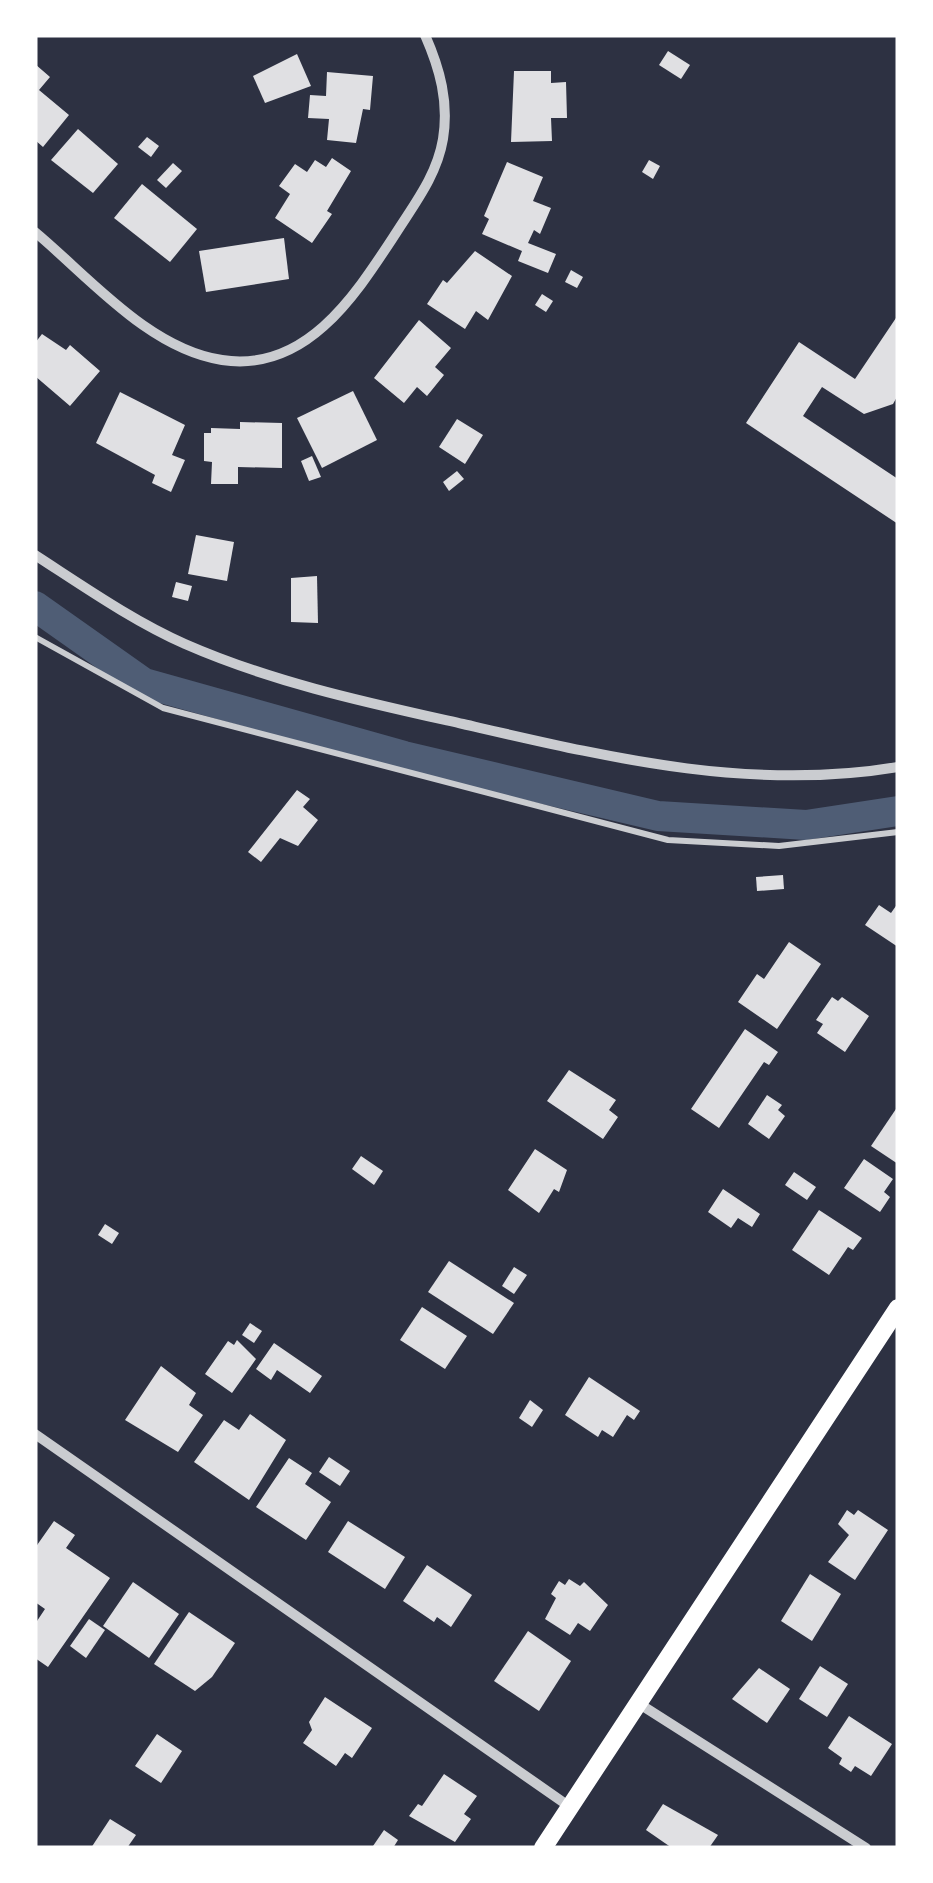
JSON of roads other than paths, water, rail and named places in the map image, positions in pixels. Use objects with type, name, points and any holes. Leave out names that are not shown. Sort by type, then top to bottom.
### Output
[{"type":"main road","points":[[543,1848],[898,1308]]},
{"type":"street","points":[[35,232],[174,344],[226,360],[255,359],[286,351],[333,320],[352,299],[438,164],[446,111],[443,85],[425,35]]},
{"type":"street","points":[[35,555],[182,643],[246,668],[356,700],[674,770],[813,776],[898,767]]},
{"type":"street","points":[[35,1434],[570,1807]]},
{"type":"street","points":[[638,1703],[866,1848]]},
{"type":"lane","points":[[35,637],[163,708],[668,840],[779,846],[898,832]]},
{"type":"waterway","points":[[35,606],[144,683],[404,756],[658,816],[806,825],[898,811]]}]
